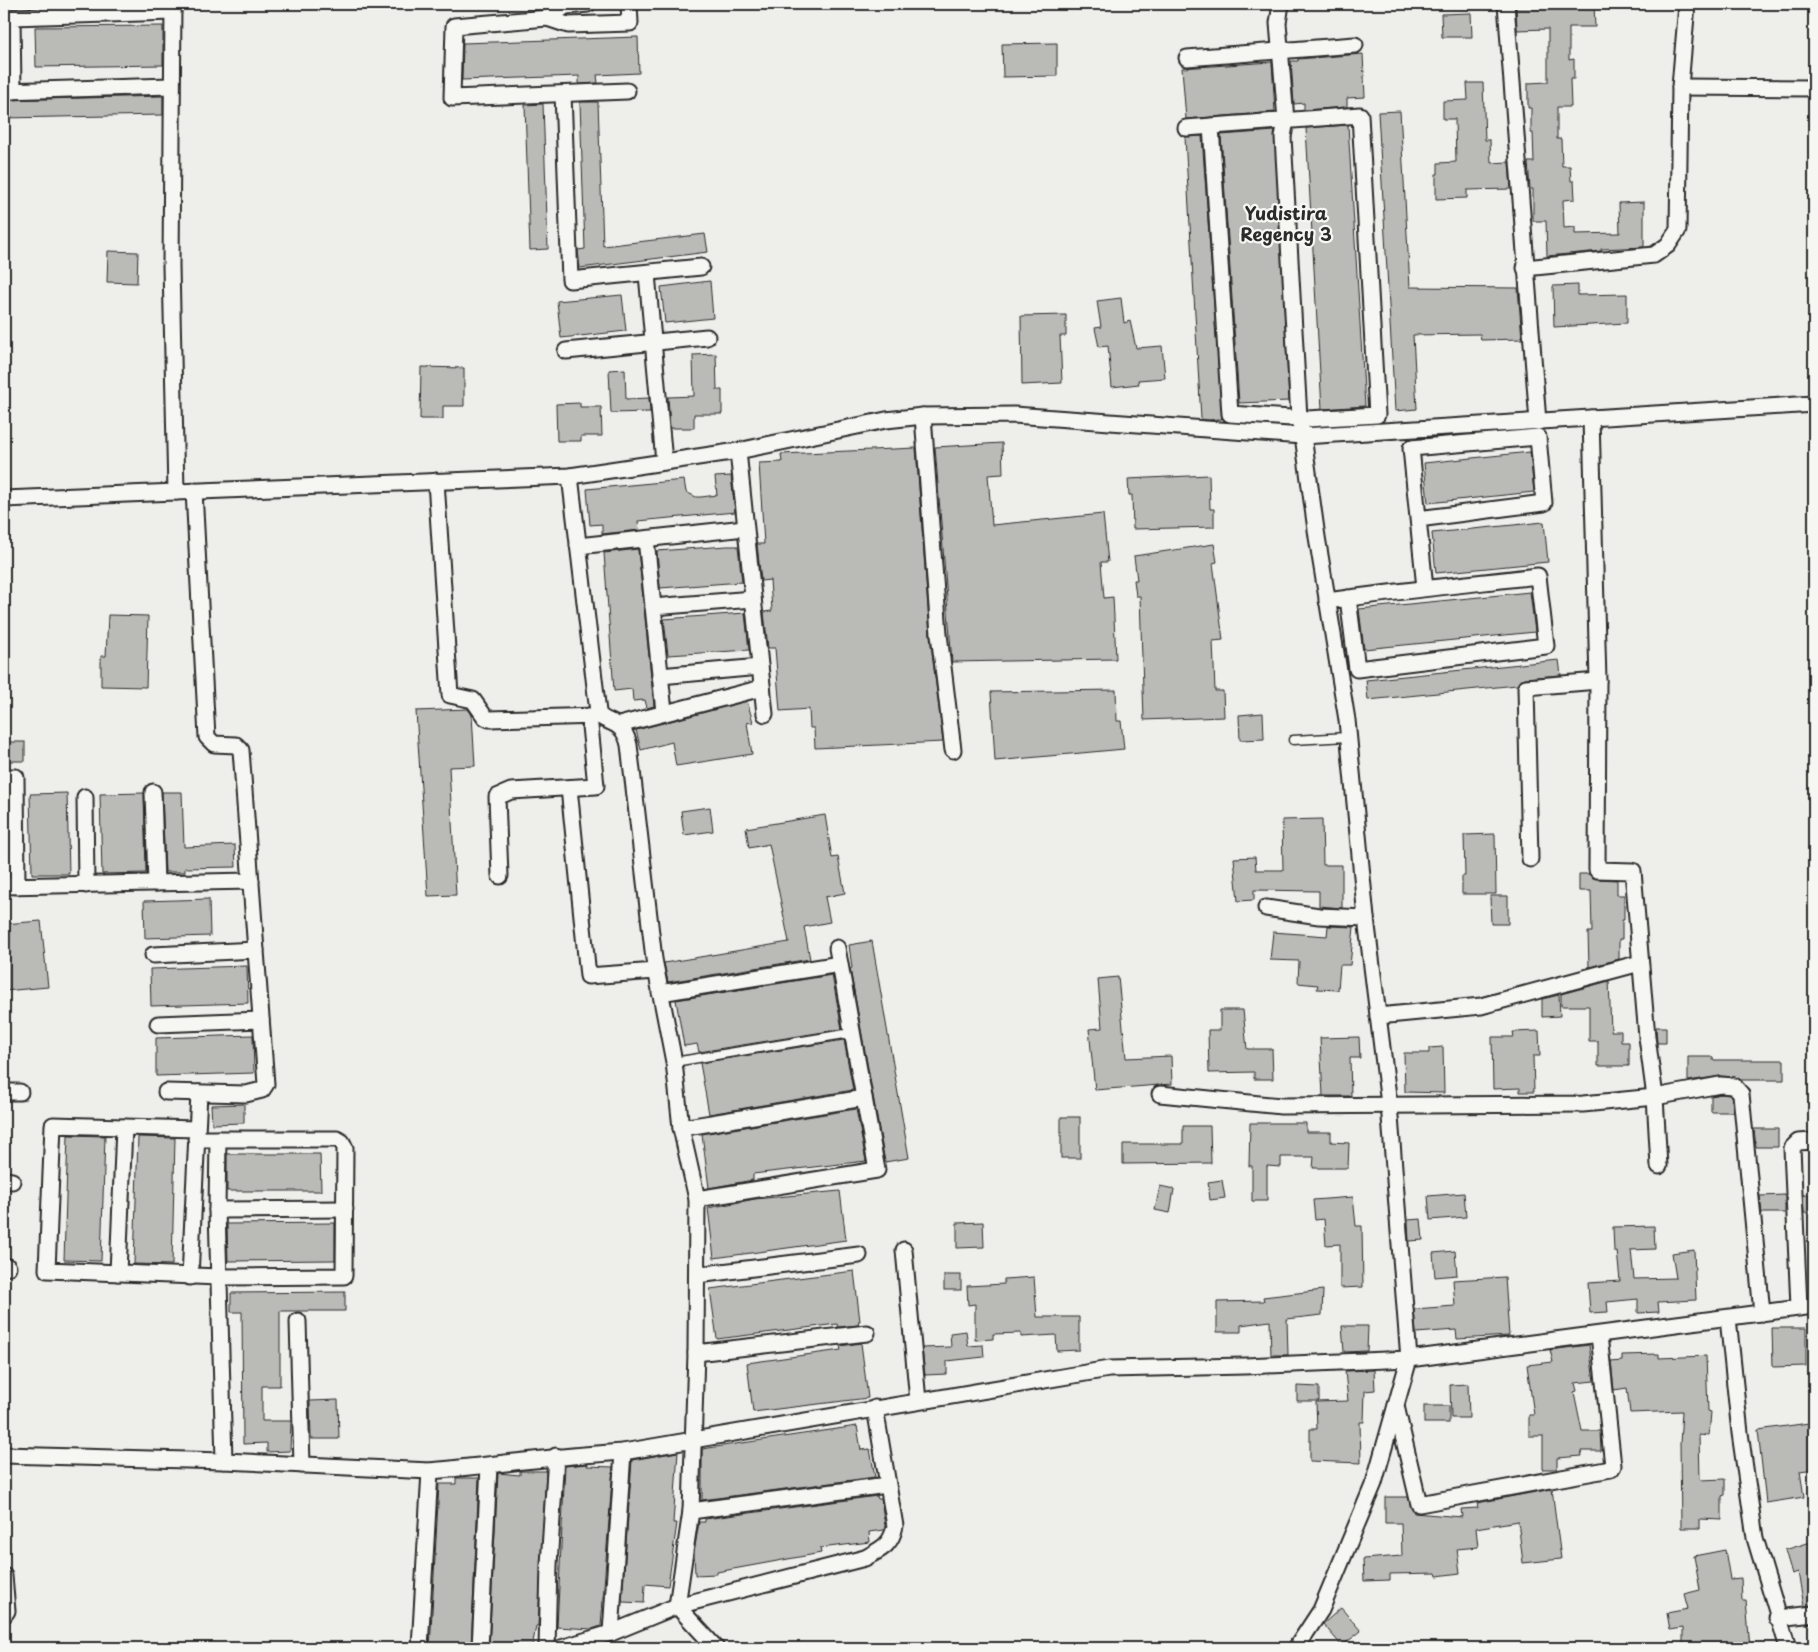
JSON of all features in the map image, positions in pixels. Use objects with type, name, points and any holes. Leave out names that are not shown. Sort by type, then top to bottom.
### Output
[{"type":"street","points":[[547,18],[566,6],[588,4]]},
{"type":"street","points":[[627,91],[452,98],[454,26],[547,18],[568,25],[630,23],[629,4]]},
{"type":"street","points":[[1281,4],[1278,23],[1286,120],[1283,136],[1289,171],[1303,436],[1348,737],[1366,918],[1389,1104],[1409,1359],[1374,1483],[1320,1610],[1296,1648]]},
{"type":"street","points":[[1506,4],[1538,422]]},
{"type":"street","points":[[1525,268],[1654,255],[1668,245],[1678,230],[1680,87],[1687,4]]},
{"type":"street","points":[[171,86],[8,91],[12,17],[173,8],[171,266],[176,492]]},
{"type":"street","points":[[1187,58],[1355,45]]},
{"type":"street","points":[[1680,87],[1814,88]]},
{"type":"street","points":[[563,94],[570,280],[647,274],[701,267]]},
{"type":"street","points":[[1186,128],[1211,126],[1286,120],[1360,115],[1376,415],[1303,418],[1230,414],[1211,126]]},
{"type":"street","points":[[647,274],[664,462]]},
{"type":"street","points":[[566,351],[707,337]]},
{"type":"street","points":[[4,499],[570,476],[738,451],[886,420],[924,416],[1014,415],[1303,436],[1814,404]]},
{"type":"street","points":[[924,416],[939,634],[953,750]]},
{"type":"street","points":[[1591,418],[1598,681],[1597,870],[1633,872],[1640,963],[1655,1098],[1659,1166]]},
{"type":"street","points":[[1418,519],[1544,503],[1538,437],[1412,448],[1418,519],[1424,588]]},
{"type":"street","points":[[738,451],[765,714]]},
{"type":"street","points":[[500,876],[497,797],[511,791],[596,786],[594,716],[570,476]]},
{"type":"street","points":[[436,481],[450,695],[473,700],[485,717],[489,719],[594,716],[619,725],[762,688]]},
{"type":"street","points":[[166,1092],[246,1094],[262,1090],[266,1084],[240,750],[236,745],[214,744],[207,737],[194,491]]},
{"type":"street","points":[[578,546],[745,528]]},
{"type":"street","points":[[646,539],[664,712]]},
{"type":"street","points":[[1327,601],[1348,598],[1424,588],[1538,576],[1546,646],[1357,670],[1348,598]]},
{"type":"street","points":[[653,607],[753,599]]},
{"type":"street","points":[[660,676],[760,666]]},
{"type":"street","points":[[1530,859],[1526,687],[1598,681]]},
{"type":"street","points":[[619,725],[629,745],[656,971],[674,1062],[681,1128],[696,1199],[696,1353],[691,1511],[677,1606]]},
{"type":"street","points":[[4,777],[16,776],[10,886],[251,881]]},
{"type":"street","points":[[569,788],[588,976],[656,971]]},
{"type":"street","points":[[153,792],[156,883]]},
{"type":"street","points":[[85,797],[86,884]]},
{"type":"street","points":[[1266,908],[1319,916],[1366,918]]},
{"type":"street","points":[[696,1199],[877,1170],[837,948]]},
{"type":"street","points":[[153,955],[256,950]]},
{"type":"street","points":[[1378,1016],[1480,1006],[1640,963]]},
{"type":"street","points":[[660,993],[840,964]]},
{"type":"street","points":[[158,1024],[261,1020]]},
{"type":"street","points":[[1160,1094],[1280,1106],[1583,1104],[1655,1098],[1720,1085],[1734,1086],[1741,1094],[1762,1313]]},
{"type":"street","points":[[4,1092],[20,1092]]},
{"type":"street","points":[[190,1277],[199,1093]]},
{"type":"street","points":[[681,1128],[864,1098]]},
{"type":"street","points":[[53,1125],[124,1126],[196,1134],[218,1139],[340,1140],[345,1148],[344,1276],[190,1277],[47,1270],[53,1125]]},
{"type":"street","points":[[118,1273],[124,1126]]},
{"type":"street","points":[[218,1139],[219,1277],[224,1461]]},
{"type":"street","points":[[4,1455],[224,1461],[430,1471],[488,1466],[556,1456],[623,1452],[1109,1368],[1245,1366],[1409,1359],[1807,1307],[1792,1148],[1798,1142],[1814,1141]]},
{"type":"street","points":[[218,1210],[345,1209]]},
{"type":"street","points":[[904,1250],[918,1401]]},
{"type":"street","points":[[697,1275],[859,1255]]},
{"type":"street","points":[[1728,1318],[1740,1433],[1755,1538],[1777,1618],[1788,1648]]},
{"type":"street","points":[[298,1321],[302,1465]]},
{"type":"street","points":[[696,1353],[867,1333]]},
{"type":"street","points":[[1396,1404],[1419,1504],[1611,1469],[1613,1466],[1599,1335]]},
{"type":"street","points":[[561,1648],[611,1633],[677,1606],[864,1558],[880,1550],[892,1539],[895,1526],[875,1408]]},
{"type":"street","points":[[611,1633],[623,1452]]},
{"type":"street","points":[[547,1648],[549,1565],[556,1456]]},
{"type":"street","points":[[480,1648],[488,1466]]},
{"type":"street","points":[[420,1648],[430,1471]]},
{"type":"street","points":[[691,1511],[887,1485]]},
{"type":"street","points":[[4,1576],[7,1610],[4,1615]]},
{"type":"street","points":[[677,1606],[716,1648]]},
{"type":"street","points":[[1777,1618],[1814,1614]]},
{"type":"lane","points":[[1293,740],[1348,737]]},
{"type":"lane","points":[[674,1062],[852,1033]]},
{"type":"building","points":[[1516,4],[1594,4],[1595,27],[1569,27],[1569,60],[1574,59],[1574,79],[1570,79],[1571,107],[1557,107],[1557,139],[1561,139],[1562,166],[1570,166],[1571,181],[1574,181],[1575,199],[1563,200],[1564,228],[1575,227],[1575,234],[1620,233],[1619,203],[1644,202],[1644,247],[1601,249],[1601,251],[1547,256],[1546,221],[1533,221],[1533,189],[1530,189],[1528,162],[1534,162],[1533,133],[1531,133],[1531,108],[1528,108],[1528,83],[1548,82],[1548,29],[1517,30]]},
{"type":"building","points":[[1471,13],[1472,37],[1442,37],[1441,14]]},
{"type":"building","points":[[163,26],[163,65],[36,67],[35,27]]},
{"type":"building","points":[[638,37],[639,73],[597,75],[598,83],[579,84],[579,76],[462,80],[463,43]]},
{"type":"building","points":[[1057,43],[1057,76],[1003,77],[1002,44]]},
{"type":"building","points":[[1363,54],[1365,97],[1347,98],[1347,107],[1304,110],[1304,103],[1294,104],[1291,61]]},
{"type":"building","points":[[1272,62],[1275,112],[1186,119],[1182,68]]},
{"type":"building","points":[[1467,83],[1483,83],[1485,140],[1490,140],[1491,163],[1509,162],[1511,189],[1467,190],[1467,198],[1436,199],[1438,163],[1456,162],[1455,119],[1443,119],[1443,101],[1468,100]]},
{"type":"building","points":[[163,96],[163,115],[4,118],[4,100]]},
{"type":"building","points":[[580,102],[598,102],[603,246],[705,234],[708,252],[580,268],[578,250],[585,249]]},
{"type":"building","points":[[543,104],[548,249],[530,250],[525,105]]},
{"type":"building","points":[[1400,111],[1410,287],[1518,288],[1522,339],[1481,340],[1480,334],[1413,335],[1417,409],[1395,411],[1378,112]]},
{"type":"building","points":[[1348,125],[1365,406],[1322,409],[1306,128]]},
{"type":"building","points":[[1275,131],[1289,401],[1239,403],[1221,135]]},
{"type":"building","points":[[1202,136],[1222,419],[1208,420],[1201,419],[1185,137]]},
{"type":"building","points":[[108,251],[138,252],[137,283],[107,282]]},
{"type":"building","points":[[710,281],[713,318],[665,323],[661,287]]},
{"type":"building","points":[[1578,285],[1578,295],[1627,294],[1627,323],[1554,327],[1553,286]]},
{"type":"building","points":[[622,295],[626,331],[561,338],[557,301]]},
{"type":"building","points":[[1121,298],[1124,323],[1130,321],[1136,348],[1162,346],[1165,378],[1138,380],[1139,384],[1112,387],[1108,346],[1099,347],[1095,328],[1101,327],[1097,301]]},
{"type":"building","points":[[1066,315],[1066,336],[1060,336],[1062,383],[1022,385],[1021,316]]},
{"type":"building","points":[[716,354],[717,390],[722,390],[722,414],[694,414],[694,428],[670,428],[668,397],[694,396],[693,355]]},
{"type":"building","points":[[421,367],[464,368],[464,406],[443,406],[443,419],[420,419]]},
{"type":"building","points":[[625,369],[626,399],[649,398],[650,412],[611,413],[609,370]]},
{"type":"building","points":[[580,403],[580,407],[601,407],[602,436],[581,436],[581,441],[557,441],[556,404]]},
{"type":"building","points":[[1002,443],[1003,474],[988,475],[992,525],[1103,514],[1108,562],[1101,562],[1104,598],[1113,597],[1116,659],[952,662],[935,447]]},
{"type":"building","points":[[916,448],[930,635],[943,742],[815,748],[814,728],[810,728],[809,709],[780,711],[775,648],[768,648],[764,612],[772,611],[770,580],[761,581],[757,544],[764,544],[759,463],[782,462],[781,454]]},
{"type":"building","points":[[1530,452],[1534,492],[1428,503],[1424,463]]},
{"type":"building","points":[[1209,475],[1210,509],[1214,509],[1214,527],[1133,529],[1132,495],[1129,495],[1128,479]]},
{"type":"building","points":[[731,476],[735,512],[638,521],[639,530],[602,534],[602,524],[590,525],[587,489],[684,480],[686,492],[696,497],[701,497],[717,495],[715,477]]},
{"type":"building","points":[[1544,522],[1548,562],[1436,573],[1432,533]]},
{"type":"building","points":[[1214,544],[1217,562],[1213,563],[1223,640],[1213,641],[1215,691],[1223,691],[1224,717],[1144,720],[1140,596],[1136,596],[1134,580],[1137,580],[1134,556]]},
{"type":"building","points":[[738,546],[742,582],[660,588],[657,551]]},
{"type":"building","points":[[638,549],[654,706],[647,708],[645,700],[633,701],[632,689],[614,691],[604,553]]},
{"type":"building","points":[[1530,592],[1535,632],[1364,649],[1359,609]]},
{"type":"building","points":[[745,613],[749,650],[668,655],[664,619]]},
{"type":"building","points":[[108,615],[148,616],[146,687],[101,686],[101,656],[106,656]]},
{"type":"building","points":[[1559,660],[1561,675],[1525,678],[1517,685],[1368,700],[1366,680]]},
{"type":"building","points":[[1116,690],[1117,721],[1121,721],[1124,749],[995,761],[991,692]]},
{"type":"building","points":[[747,701],[753,722],[747,723],[752,754],[676,766],[672,742],[641,750],[636,730]]},
{"type":"building","points":[[468,709],[472,715],[475,766],[449,767],[456,895],[428,896],[416,711]]},
{"type":"building","points":[[1263,713],[1264,739],[1240,740],[1239,715]]},
{"type":"building","points":[[4,742],[25,742],[25,761],[4,761]]},
{"type":"building","points":[[162,792],[182,792],[184,847],[235,845],[236,867],[185,868],[185,872],[165,872]]},
{"type":"building","points":[[67,793],[69,874],[32,874],[30,794]]},
{"type":"building","points":[[144,793],[146,873],[102,874],[100,794]]},
{"type":"building","points":[[710,807],[713,831],[684,835],[681,811]]},
{"type":"building","points":[[825,815],[832,858],[838,857],[845,893],[825,897],[830,922],[804,927],[810,959],[668,982],[664,963],[789,942],[769,844],[749,848],[746,828]]},
{"type":"building","points":[[1322,819],[1323,865],[1342,865],[1342,908],[1319,906],[1319,891],[1254,890],[1254,900],[1238,901],[1234,858],[1255,857],[1256,870],[1283,870],[1282,820]]},
{"type":"building","points":[[1495,834],[1496,894],[1462,894],[1462,876],[1465,876],[1464,835]]},
{"type":"building","points":[[1579,874],[1589,874],[1597,879],[1617,880],[1617,895],[1624,895],[1624,920],[1622,920],[1622,939],[1619,939],[1619,959],[1589,967],[1588,932],[1592,932],[1591,891],[1579,891]]},
{"type":"building","points":[[1490,896],[1508,896],[1508,924],[1491,924]]},
{"type":"building","points":[[209,899],[210,936],[145,938],[144,901]]},
{"type":"building","points":[[41,921],[48,987],[4,991],[4,924]]},
{"type":"building","points":[[1328,926],[1354,927],[1350,965],[1340,965],[1338,990],[1317,989],[1318,985],[1298,983],[1299,961],[1270,960],[1273,932],[1327,936]]},
{"type":"building","points":[[872,941],[909,1158],[885,1162],[850,969],[852,968],[849,945]]},
{"type":"building","points":[[247,966],[248,1003],[151,1006],[150,969]]},
{"type":"building","points":[[832,975],[842,1029],[699,1052],[697,1044],[684,1046],[676,1000]]},
{"type":"building","points":[[1118,977],[1126,1058],[1171,1056],[1172,1084],[1095,1090],[1089,1029],[1102,1028],[1098,979]]},
{"type":"building","points":[[1609,981],[1611,1031],[1621,1031],[1621,1042],[1629,1042],[1629,1066],[1598,1066],[1598,1041],[1589,1041],[1589,1006],[1561,1006],[1561,994]]},
{"type":"building","points":[[1559,995],[1560,1016],[1542,1017],[1542,999]]},
{"type":"building","points":[[1220,1010],[1243,1010],[1247,1049],[1272,1049],[1273,1079],[1254,1079],[1254,1072],[1209,1073],[1208,1030],[1220,1030]]},
{"type":"building","points":[[1656,1027],[1666,1027],[1666,1043],[1657,1043]]},
{"type":"building","points":[[1539,1031],[1540,1056],[1533,1056],[1534,1092],[1520,1092],[1520,1088],[1493,1089],[1492,1037],[1514,1037],[1513,1032]]},
{"type":"building","points":[[253,1035],[254,1073],[156,1076],[156,1038]]},
{"type":"building","points":[[1359,1037],[1360,1058],[1350,1058],[1351,1096],[1323,1096],[1320,1038]]},
{"type":"building","points":[[844,1040],[853,1090],[709,1114],[700,1063]]},
{"type":"building","points":[[1443,1047],[1444,1093],[1405,1092],[1404,1053],[1429,1053],[1429,1048]]},
{"type":"building","points":[[1688,1057],[1713,1057],[1713,1060],[1784,1060],[1784,1080],[1741,1080],[1735,1077],[1720,1076],[1688,1081]]},
{"type":"building","points":[[1729,1095],[1732,1098],[1733,1112],[1711,1112],[1711,1096]]},
{"type":"building","points":[[244,1104],[244,1123],[212,1124],[211,1105]]},
{"type":"building","points":[[856,1109],[866,1161],[753,1174],[753,1180],[709,1188],[702,1134]]},
{"type":"building","points":[[1061,1117],[1080,1117],[1080,1158],[1061,1158]]},
{"type":"building","points":[[1250,1123],[1306,1123],[1306,1132],[1331,1132],[1331,1142],[1349,1143],[1348,1168],[1313,1168],[1314,1157],[1281,1157],[1281,1167],[1267,1166],[1267,1201],[1252,1201],[1252,1166],[1249,1166]]},
{"type":"building","points":[[1183,1126],[1210,1126],[1211,1163],[1123,1164],[1123,1144],[1183,1144]]},
{"type":"building","points":[[1754,1129],[1778,1129],[1778,1147],[1756,1147]]},
{"type":"building","points":[[68,1135],[105,1136],[101,1261],[64,1260]]},
{"type":"building","points":[[138,1137],[175,1138],[172,1265],[134,1264]]},
{"type":"building","points":[[227,1154],[320,1154],[321,1191],[227,1191]]},
{"type":"building","points":[[1222,1180],[1225,1198],[1210,1200],[1208,1182]]},
{"type":"building","points":[[1160,1186],[1174,1189],[1170,1213],[1155,1210]]},
{"type":"building","points":[[840,1191],[846,1240],[714,1258],[708,1208],[755,1199]]},
{"type":"building","points":[[1464,1193],[1466,1217],[1430,1220],[1428,1196]]},
{"type":"building","points":[[1785,1195],[1785,1213],[1762,1213],[1760,1196]]},
{"type":"building","points":[[1803,1195],[1814,1195],[1814,1213],[1804,1213]]},
{"type":"building","points":[[1353,1197],[1356,1226],[1362,1226],[1363,1287],[1340,1288],[1340,1244],[1326,1245],[1324,1219],[1315,1220],[1313,1200]]},
{"type":"building","points":[[1421,1219],[1423,1240],[1409,1241],[1408,1220]]},
{"type":"building","points":[[983,1222],[984,1247],[957,1248],[957,1223]]},
{"type":"building","points":[[335,1223],[335,1260],[228,1261],[227,1224]]},
{"type":"building","points":[[1654,1226],[1655,1249],[1631,1250],[1634,1279],[1676,1278],[1672,1253],[1694,1250],[1696,1300],[1658,1302],[1659,1312],[1638,1313],[1638,1299],[1607,1302],[1608,1312],[1590,1313],[1588,1283],[1620,1281],[1617,1251],[1614,1251],[1613,1227]]},
{"type":"building","points":[[1455,1251],[1457,1275],[1435,1277],[1433,1253]]},
{"type":"building","points":[[854,1271],[859,1325],[838,1327],[837,1324],[717,1339],[710,1289]]},
{"type":"building","points":[[944,1275],[961,1275],[961,1290],[944,1290]]},
{"type":"building","points":[[1034,1277],[1037,1317],[1079,1317],[1079,1350],[1057,1351],[1056,1335],[1021,1337],[1021,1333],[993,1334],[993,1339],[975,1340],[975,1304],[968,1305],[967,1286],[1004,1284],[1004,1279]]},
{"type":"building","points":[[1505,1277],[1509,1336],[1457,1339],[1456,1330],[1416,1333],[1414,1309],[1455,1306],[1453,1280]]},
{"type":"building","points":[[1323,1290],[1322,1315],[1287,1319],[1288,1355],[1271,1355],[1270,1321],[1241,1325],[1241,1332],[1217,1332],[1217,1302],[1264,1301],[1263,1297]]},
{"type":"building","points":[[345,1292],[345,1311],[280,1311],[280,1386],[262,1386],[262,1421],[291,1421],[290,1451],[267,1452],[267,1443],[243,1444],[242,1312],[231,1312],[231,1293]]},
{"type":"building","points":[[1342,1326],[1368,1326],[1367,1351],[1344,1352]]},
{"type":"building","points":[[1772,1328],[1806,1328],[1806,1366],[1773,1367]]},
{"type":"building","points":[[966,1331],[968,1346],[983,1345],[984,1357],[947,1361],[947,1374],[925,1375],[922,1348],[951,1347],[950,1333]]},
{"type":"building","points":[[861,1343],[868,1398],[753,1412],[747,1363],[841,1350],[840,1346]]},
{"type":"building","points":[[1589,1345],[1594,1381],[1575,1383],[1577,1391],[1574,1392],[1582,1431],[1600,1431],[1601,1451],[1581,1451],[1582,1456],[1557,1458],[1557,1469],[1543,1469],[1543,1436],[1529,1436],[1529,1415],[1534,1415],[1527,1365],[1553,1362],[1550,1350]]},
{"type":"building","points":[[1659,1354],[1659,1358],[1706,1356],[1708,1411],[1711,1412],[1709,1436],[1699,1435],[1700,1480],[1725,1479],[1725,1495],[1722,1496],[1722,1520],[1700,1519],[1700,1528],[1681,1528],[1680,1444],[1682,1411],[1630,1413],[1627,1388],[1614,1390],[1611,1362],[1622,1361],[1622,1355]]},
{"type":"building","points":[[1374,1370],[1375,1390],[1365,1391],[1364,1422],[1360,1422],[1361,1463],[1310,1461],[1310,1429],[1317,1429],[1316,1402],[1348,1401],[1345,1371]]},
{"type":"building","points":[[1468,1384],[1469,1418],[1451,1418],[1450,1385]]},
{"type":"building","points":[[1297,1386],[1319,1387],[1319,1401],[1297,1401]]},
{"type":"building","points":[[338,1400],[339,1439],[311,1439],[310,1401]]},
{"type":"building","points":[[1424,1406],[1449,1406],[1449,1423],[1424,1423]]},
{"type":"building","points":[[1809,1423],[1814,1469],[1800,1471],[1804,1497],[1766,1503],[1758,1430]]},
{"type":"building","points":[[857,1426],[861,1450],[870,1449],[875,1477],[702,1500],[702,1449]]},
{"type":"building","points":[[678,1452],[673,1523],[677,1523],[668,1586],[645,1584],[644,1603],[622,1602],[632,1460]]},
{"type":"building","points":[[588,1464],[587,1466],[613,1467],[601,1626],[592,1629],[557,1627],[565,1466]]},
{"type":"building","points":[[520,1471],[546,1471],[538,1626],[536,1626],[532,1648],[489,1648],[498,1473],[520,1475]]},
{"type":"building","points":[[456,1478],[479,1478],[471,1648],[430,1648],[439,1484],[456,1484]]},
{"type":"building","points":[[1552,1489],[1561,1559],[1523,1563],[1518,1521],[1476,1528],[1478,1547],[1457,1549],[1460,1573],[1437,1576],[1436,1573],[1390,1574],[1390,1580],[1364,1581],[1363,1559],[1402,1556],[1401,1523],[1385,1523],[1385,1497],[1408,1497],[1414,1513],[1462,1517],[1461,1509],[1478,1508],[1477,1503]]},
{"type":"building","points":[[877,1496],[878,1499],[881,1499],[885,1526],[884,1530],[869,1532],[870,1542],[820,1548],[821,1553],[717,1572],[717,1574],[695,1575],[694,1552],[699,1522],[705,1522],[705,1519]]},
{"type":"building","points":[[1814,1541],[1814,1605],[1804,1606],[1798,1572],[1792,1574],[1785,1550]]},
{"type":"building","points":[[1725,1550],[1730,1579],[1741,1578],[1742,1601],[1746,1601],[1750,1648],[1714,1648],[1713,1644],[1683,1645],[1683,1628],[1670,1630],[1667,1613],[1688,1609],[1684,1594],[1700,1590],[1694,1556]]},
{"type":"building","points":[[1341,1608],[1361,1631],[1342,1646],[1323,1624]]},
{"type":"district","name":"Yudistira Regency 3","points":[[1286,222]]}]
